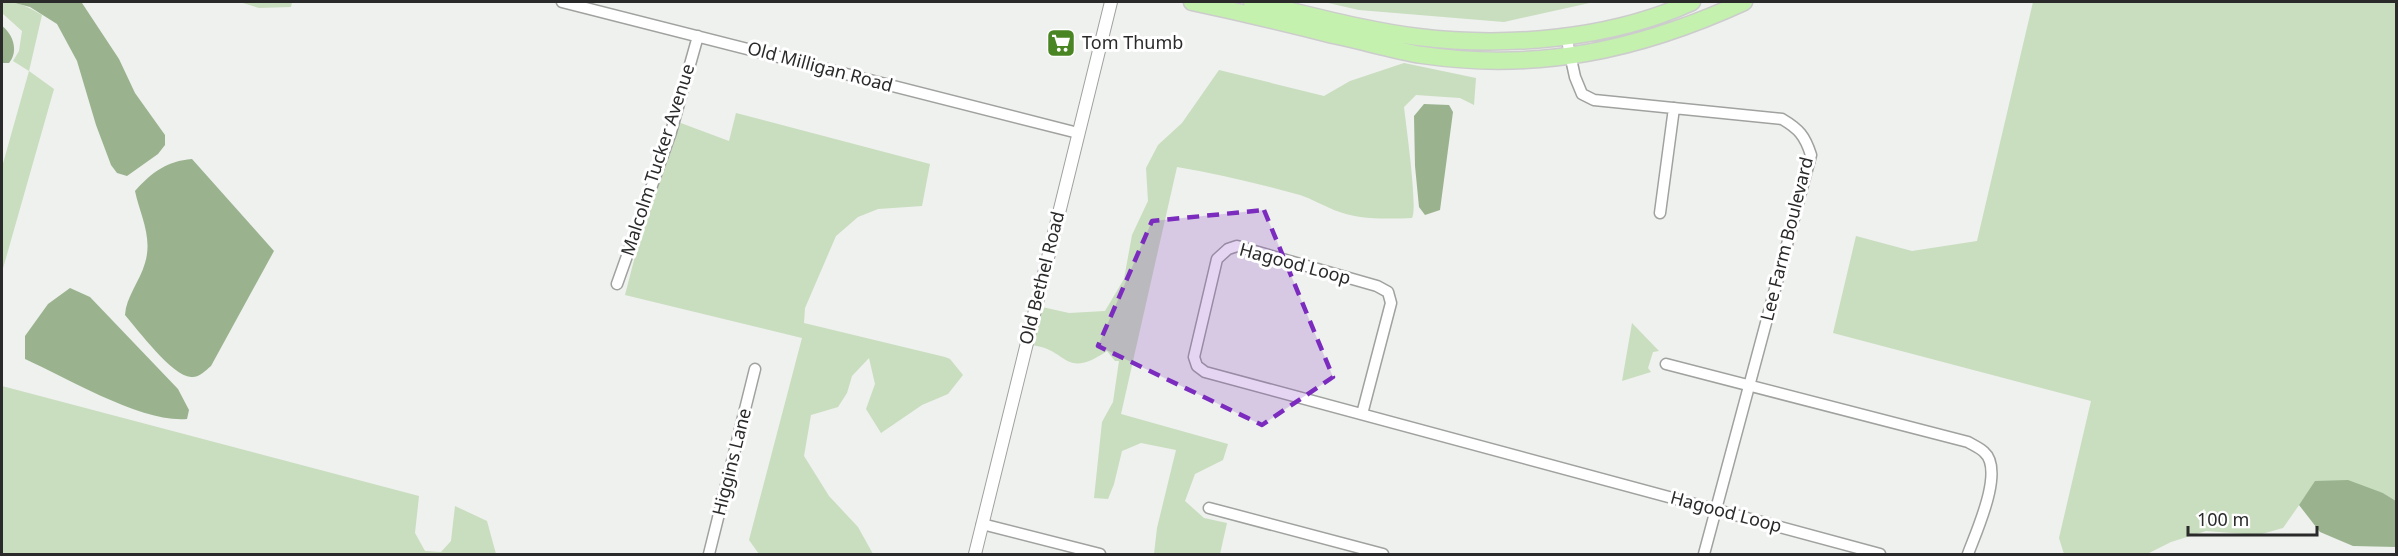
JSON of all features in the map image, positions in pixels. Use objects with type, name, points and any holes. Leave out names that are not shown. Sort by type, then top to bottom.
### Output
[{"type":"main road","points":[[1192,2],[1422,54],[1486,60],[1547,59],[1608,50],[1661,36],[1744,2]]},
{"type":"main road","points":[[1252,2],[1388,32],[1436,39],[1497,41],[1566,36],[1600,30],[1666,13],[1692,2]]},
{"type":"street","name":"Old Milligan Road","points":[[562,2],[578,4],[1078,133]]},
{"type":"street","name":"Old Bethel Road","points":[[975,555],[1111,2]]},
{"type":"street","name":"Malcolm Tucker Avenue","points":[[617,284],[645,201],[653,188],[698,36]]},
{"type":"street","name":"Lee Farm Boulevard","points":[[1566,36],[1582,94],[1594,100],[1782,119],[1798,128],[1806,138],[1812,155],[1704,555]]},
{"type":"street","points":[[1660,213],[1674,108]]},
{"type":"street","name":"Hagood Loop","points":[[1362,414],[1391,303],[1388,292],[1377,286],[1237,246],[1228,249],[1218,259],[1194,357],[1197,366],[1205,372],[1880,555]]},
{"type":"street","points":[[1666,364],[1968,442],[1986,453],[1992,469],[1991,490],[1968,555]]},
{"type":"street","name":"Higgins Lane","points":[[709,555],[755,369]]},
{"type":"street","points":[[1209,508],[1383,555]]},
{"type":"street","points":[[982,524],[1100,555]]},
{"type":"street","points":[[1333,555],[1336,542]]},
{"type":"highlighted area","points":[[1264,210],[1333,377],[1262,425],[1098,346],[1152,221]]},
{"type":"shaded area","points":[[2,2],[23,5],[42,15],[29,71],[13,61],[19,51],[22,31],[2,13]]},
{"type":"shaded area","points":[[11,2],[82,3],[119,59],[135,93],[165,135],[165,145],[158,154],[127,176],[117,173],[111,165],[96,125],[77,61],[57,24],[30,7]]},
{"type":"shaded area","points":[[240,2],[292,2],[291,7],[259,8]]},
{"type":"shaded area","points":[[1324,2],[1594,2],[1504,22],[1359,10]]},
{"type":"shaded area","points":[[2033,2],[2396,2],[2396,501],[2383,493],[2316,481],[2283,528],[2258,535],[2206,531],[2171,542],[2147,554],[2064,554],[2059,538],[2091,401],[1833,333],[1856,236],[1912,251],[1977,241]]},
{"type":"shaded area","points":[[2,26],[12,38],[14,48],[9,63],[2,63]]},
{"type":"shaded area","points":[[1404,63],[1476,78],[1474,105],[1460,98],[1416,95],[1404,107],[1413,184],[1412,218],[1382,219],[1353,216],[1300,195],[1177,167],[1121,414],[1228,444],[1223,460],[1195,474],[1185,501],[1204,518],[1227,523],[1220,554],[1154,554],[1157,528],[1176,450],[1141,443],[1122,451],[1108,499],[1094,498],[1102,422],[1113,402],[1119,361],[1115,361],[1107,351],[1082,363],[1074,363],[1043,347],[1030,345],[1042,307],[1069,313],[1105,311],[1124,279],[1132,235],[1148,201],[1146,168],[1158,145],[1182,123],[1219,70],[1324,96],[1350,81]]},
{"type":"shaded area","points":[[29,71],[54,89],[2,272],[2,167]]},
{"type":"shaded area","points":[[1424,104],[1449,105],[1453,112],[1440,210],[1425,215],[1419,207],[1414,116]]},
{"type":"shaded area","points":[[736,113],[930,164],[922,206],[878,209],[858,217],[836,236],[805,308],[804,323],[945,357],[950,359],[963,375],[948,394],[922,405],[881,433],[866,409],[875,384],[869,358],[852,376],[847,393],[838,407],[811,415],[804,456],[829,496],[858,527],[873,554],[759,554],[749,540],[802,338],[625,295],[648,206],[657,190],[678,122],[729,141]]},
{"type":"shaded area","points":[[192,159],[274,251],[211,366],[202,374],[194,377],[183,375],[165,361],[125,315],[128,302],[143,270],[148,244],[135,191],[148,178],[167,165]]},
{"type":"shaded area","points":[[70,288],[90,297],[178,389],[189,410],[187,419],[149,414],[127,407],[25,359],[25,336],[48,304]]},
{"type":"shaded area","points":[[1632,323],[1659,351],[1653,352],[1648,368],[1651,372],[1622,381]]},
{"type":"shaded area","points":[[2,386],[419,496],[415,533],[425,551],[441,552],[451,541],[455,506],[487,521],[496,554],[2,554]]},
{"type":"shaded area","points":[[2348,480],[2383,493],[2396,501],[2396,547],[2353,546],[2320,532],[2299,505],[2315,481]]},
{"type":"place","name":"Tom Thumb","points":[[1061,43]]}]
